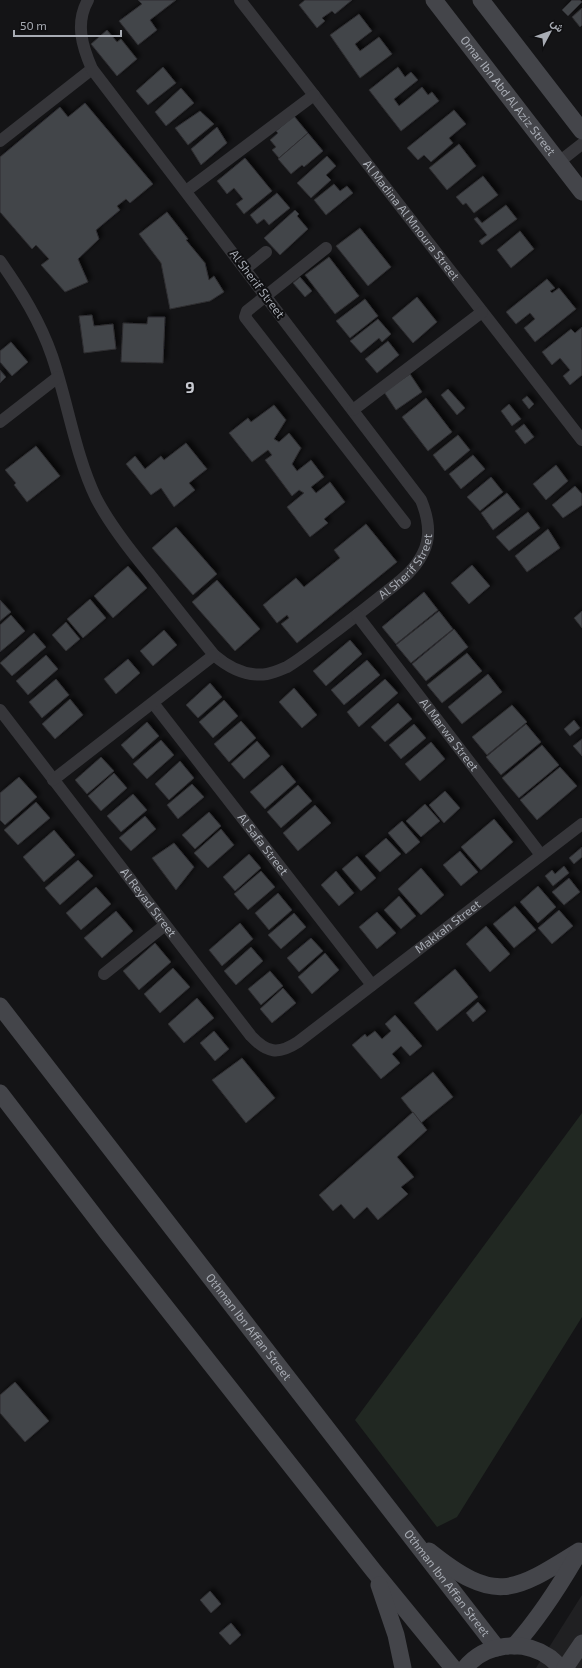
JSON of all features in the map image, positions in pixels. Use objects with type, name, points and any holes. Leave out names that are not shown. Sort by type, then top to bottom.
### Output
[{"type":"main road","name":"Omar Ibn Abd Al Aziz Street","points":[[434,0],[582,192]]},
{"type":"main road","points":[[481,0],[582,131]]},
{"type":"main road","name":"Othman Ibn Affan Street","points":[[0,1006],[497,1648]]},
{"type":"main road","points":[[0,1093],[109,1235],[373,1570],[453,1668]]},
{"type":"main road","points":[[413,1539],[467,1578],[486,1585],[498,1587],[520,1584],[530,1580],[581,1549]]},
{"type":"main road","points":[[514,1646],[543,1611],[581,1549]]},
{"type":"main road","points":[[373,1570],[392,1622],[403,1668]]},
{"type":"main road","points":[[565,1668],[582,1643]]},
{"type":"main road","points":[[465,1668],[482,1653],[497,1648],[514,1646],[533,1649],[550,1657],[561,1668]]},
{"type":"street","name":"Al Sherif Street","points":[[0,261],[34,314],[52,356],[85,468],[96,497],[105,513],[126,544],[214,655],[231,668],[242,672],[265,674],[276,672],[296,661],[358,615],[403,579],[415,566],[426,548],[428,530],[426,510],[421,500],[92,69],[82,43],[80,28],[82,14],[88,0]]},
{"type":"street","name":"Al Madina Al Mnoura Street","points":[[240,0],[582,440]]},
{"type":"street","points":[[0,141],[92,69]]},
{"type":"street","points":[[186,191],[314,96]]},
{"type":"street","points":[[559,162],[582,144]]},
{"type":"street","points":[[326,248],[246,311],[246,319],[405,523]]},
{"type":"street","points":[[245,269],[266,252]]},
{"type":"street","points":[[353,410],[482,312]]},
{"type":"street","points":[[0,422],[58,377]]},
{"type":"street","name":"Al Marwa Street","points":[[358,615],[541,855]]},
{"type":"street","points":[[54,780],[214,655]]},
{"type":"street","name":"Al Safa Street","points":[[153,703],[372,985]]},
{"type":"street","name":"Al Reyad Street","points":[[0,710],[251,1036],[264,1048],[279,1051],[289,1048],[314,1030]]},
{"type":"street","name":"Makkah Street","points":[[314,1030],[582,824]]},
{"type":"street","points":[[104,974],[165,925]]},
{"type":"shaded area","points":[[582,1113],[582,1317],[457,1517],[437,1527],[355,1420]]},
{"type":"shaded area","points":[[582,1595],[582,1668],[536,1668]]},
{"type":"building","points":[[138,0],[176,0],[150,20],[157,30],[138,45],[119,21],[142,4]]},
{"type":"building","points":[[305,0],[352,0],[335,14],[332,11],[322,18],[325,21],[317,28],[299,5]]},
{"type":"building","points":[[572,0],[580,0],[582,2],[568,16],[562,10]]},
{"type":"building","points":[[582,8],[582,25],[580,27],[572,17]]},
{"type":"building","points":[[359,14],[372,31],[355,44],[360,51],[379,37],[392,54],[360,78],[330,35]]},
{"type":"building","points":[[107,30],[117,42],[121,39],[137,59],[117,76],[91,44]]},
{"type":"building","points":[[163,67],[176,83],[148,105],[136,91]]},
{"type":"building","points":[[398,67],[405,77],[411,72],[418,80],[394,99],[399,106],[422,87],[428,95],[432,92],[439,101],[401,131],[369,90]]},
{"type":"building","points":[[181,88],[194,103],[166,126],[155,112]]},
{"type":"building","points":[[85,103],[153,184],[130,203],[126,199],[117,206],[120,210],[96,230],[99,239],[78,259],[88,282],[65,292],[41,265],[49,259],[36,245],[32,249],[0,212],[0,157],[60,107],[68,117]]},
{"type":"building","points":[[454,110],[466,124],[449,138],[453,143],[431,162],[424,155],[418,160],[407,148]]},
{"type":"building","points":[[200,111],[214,124],[188,145],[175,128]]},
{"type":"building","points":[[294,116],[308,133],[279,158],[272,150],[276,147],[270,140],[278,133],[276,131]]},
{"type":"building","points":[[217,127],[227,143],[201,165],[191,149]]},
{"type":"building","points":[[308,133],[323,151],[304,167],[302,165],[291,174],[278,159]]},
{"type":"building","points":[[459,144],[476,166],[447,190],[429,168]]},
{"type":"building","points":[[327,156],[336,166],[326,175],[331,180],[311,198],[297,183]]},
{"type":"building","points":[[245,158],[272,191],[244,214],[236,204],[243,199],[234,188],[227,194],[217,181]]},
{"type":"building","points":[[483,176],[498,195],[474,213],[466,203],[463,205],[456,197]]},
{"type":"building","points":[[334,184],[340,191],[347,186],[353,193],[326,215],[314,200]]},
{"type":"building","points":[[277,193],[290,208],[269,225],[264,219],[257,224],[250,215]]},
{"type":"building","points":[[506,205],[517,219],[482,245],[479,241],[487,235],[474,219],[477,217],[482,223]]},
{"type":"building","points":[[295,210],[299,214],[297,216],[308,229],[280,255],[264,238]]},
{"type":"building","points":[[167,212],[188,239],[186,240],[205,263],[209,280],[214,276],[224,292],[210,301],[170,309],[161,263],[139,234]]},
{"type":"building","points":[[360,228],[391,267],[368,286],[336,246]]},
{"type":"building","points":[[520,231],[534,249],[511,268],[497,250]]},
{"type":"building","points":[[329,257],[359,296],[335,314],[305,275]]},
{"type":"building","points":[[300,277],[312,291],[305,297],[293,283]]},
{"type":"building","points":[[547,279],[555,288],[550,291],[552,293],[559,288],[576,309],[535,342],[524,328],[535,319],[530,313],[516,324],[506,312]]},
{"type":"building","points":[[417,297],[437,322],[413,343],[392,318]]},
{"type":"building","points":[[365,299],[378,316],[350,338],[336,321]]},
{"type":"building","points":[[92,315],[94,326],[113,324],[116,349],[84,353],[79,316]]},
{"type":"building","points":[[148,317],[165,317],[163,363],[121,362],[123,323],[147,324]]},
{"type":"building","points":[[378,319],[391,334],[382,342],[379,338],[361,353],[350,341]]},
{"type":"building","points":[[582,327],[582,375],[570,385],[563,376],[570,370],[560,358],[552,365],[542,352],[571,329],[575,333]]},
{"type":"building","points":[[388,341],[399,355],[377,373],[365,359]]},
{"type":"building","points":[[11,342],[28,362],[12,376],[0,362],[0,351]]},
{"type":"building","points":[[0,370],[6,377],[0,383]]},
{"type":"building","points":[[410,374],[422,392],[396,410],[384,392]]},
{"type":"building","points":[[448,389],[465,408],[457,415],[441,395]]},
{"type":"building","points":[[527,396],[534,404],[529,409],[522,400]]},
{"type":"building","points":[[426,398],[452,432],[428,451],[402,417]]},
{"type":"building","points":[[509,404],[521,419],[512,426],[501,411]]},
{"type":"building","points":[[274,405],[286,420],[274,439],[279,442],[289,433],[301,448],[292,464],[297,471],[311,460],[324,477],[311,487],[316,493],[330,482],[345,502],[324,519],[328,523],[310,537],[287,507],[304,493],[299,490],[292,496],[265,460],[272,455],[268,450],[252,462],[229,433],[248,418],[251,422]]},
{"type":"building","points":[[524,424],[534,437],[525,444],[515,431]]},
{"type":"building","points":[[458,435],[470,450],[445,471],[433,455]]},
{"type":"building","points":[[186,443],[207,469],[189,483],[195,490],[174,507],[161,488],[151,495],[126,464],[135,456],[145,469],[161,456],[164,460]]},
{"type":"building","points":[[36,446],[60,476],[27,502],[14,485],[16,483],[5,470]]},
{"type":"building","points":[[473,455],[485,469],[461,489],[449,474]]},
{"type":"building","points":[[556,465],[568,481],[546,500],[533,484]]},
{"type":"building","points":[[491,477],[503,492],[480,511],[467,497]]},
{"type":"building","points":[[575,486],[582,494],[582,505],[563,518],[552,505]]},
{"type":"building","points":[[507,493],[520,509],[493,530],[481,513]]},
{"type":"building","points":[[528,512],[540,528],[509,551],[496,537]]},
{"type":"building","points":[[366,524],[397,562],[297,643],[281,624],[289,618],[287,615],[277,623],[263,605],[296,578],[304,587],[340,558],[334,550]]},
{"type":"building","points":[[176,527],[217,574],[193,595],[152,548]]},
{"type":"building","points":[[548,529],[560,548],[527,572],[515,556]]},
{"type":"building","points":[[472,565],[490,586],[469,604],[451,583]]},
{"type":"building","points":[[128,566],[147,588],[113,618],[94,596]]},
{"type":"building","points":[[217,580],[260,629],[235,651],[192,602]]},
{"type":"building","points":[[424,592],[438,610],[396,644],[382,627]]},
{"type":"building","points":[[90,599],[106,618],[83,638],[67,619]]},
{"type":"building","points":[[0,600],[11,612],[0,621]]},
{"type":"building","points":[[439,611],[453,629],[411,663],[396,645]]},
{"type":"building","points":[[582,611],[582,628],[574,618]]},
{"type":"building","points":[[11,615],[25,631],[0,652],[0,625]]},
{"type":"building","points":[[66,622],[80,639],[66,651],[52,635]]},
{"type":"building","points":[[454,629],[468,647],[426,681],[412,664]]},
{"type":"building","points":[[164,630],[177,645],[153,666],[140,651]]},
{"type":"building","points":[[34,633],[46,647],[12,676],[0,663]]},
{"type":"building","points":[[350,640],[362,654],[326,686],[313,671]]},
{"type":"building","points":[[467,653],[482,671],[442,703],[427,685]]},
{"type":"building","points":[[46,655],[58,669],[28,695],[16,681]]},
{"type":"building","points":[[128,659],[140,673],[116,694],[104,679]]},
{"type":"building","points":[[367,660],[380,675],[344,705],[331,690]]},
{"type":"building","points":[[488,674],[502,692],[462,724],[448,707]]},
{"type":"building","points":[[56,679],[69,695],[42,718],[29,702]]},
{"type":"building","points":[[385,679],[398,693],[359,727],[347,712]]},
{"type":"building","points":[[210,683],[222,697],[198,718],[186,705]]},
{"type":"building","points":[[294,688],[317,715],[302,728],[279,702]]},
{"type":"building","points":[[70,699],[83,715],[55,739],[42,724]]},
{"type":"building","points":[[224,700],[238,716],[213,738],[199,722]]},
{"type":"building","points":[[398,703],[412,719],[385,742],[371,727]]},
{"type":"building","points":[[512,705],[527,722],[487,755],[472,737]]},
{"type":"building","points":[[574,720],[580,728],[570,736],[564,729]]},
{"type":"building","points":[[241,721],[256,738],[229,762],[214,744]]},
{"type":"building","points":[[147,722],[159,736],[133,759],[121,745]]},
{"type":"building","points":[[414,724],[426,738],[401,759],[389,745]]},
{"type":"building","points":[[526,724],[541,742],[501,775],[486,757]]},
{"type":"building","points":[[582,739],[582,756],[573,746]]},
{"type":"building","points":[[161,740],[174,755],[147,779],[133,764]]},
{"type":"building","points":[[257,741],[270,756],[244,779],[231,764]]},
{"type":"building","points":[[431,742],[445,759],[420,781],[405,764]]},
{"type":"building","points":[[542,745],[559,765],[519,798],[502,778]]},
{"type":"building","points":[[101,757],[114,771],[87,794],[75,780]]},
{"type":"building","points":[[180,761],[194,778],[169,800],[155,784]]},
{"type":"building","points":[[282,765],[296,782],[265,809],[250,792]]},
{"type":"building","points":[[560,767],[577,786],[537,820],[520,800]]},
{"type":"building","points":[[114,773],[127,788],[101,811],[88,796]]},
{"type":"building","points":[[19,777],[37,797],[5,825],[0,820],[0,793]]},
{"type":"building","points":[[192,784],[204,797],[178,819],[167,805]]},
{"type":"building","points":[[298,785],[312,801],[281,828],[267,812]]},
{"type":"building","points":[[445,791],[460,808],[444,823],[429,805]]},
{"type":"building","points":[[133,794],[147,810],[121,832],[107,816]]},
{"type":"building","points":[[36,802],[50,818],[18,845],[4,830]]},
{"type":"building","points":[[425,804],[440,821],[421,837],[406,821]]},
{"type":"building","points":[[315,805],[331,823],[298,851],[283,833]]},
{"type":"building","points":[[209,812],[221,826],[195,849],[182,835]]},
{"type":"building","points":[[145,816],[156,829],[131,851],[119,838]]},
{"type":"building","points":[[494,819],[513,842],[481,870],[461,847]]},
{"type":"building","points":[[402,821],[420,842],[406,854],[388,833]]},
{"type":"building","points":[[221,829],[234,845],[208,868],[194,853]]},
{"type":"building","points":[[54,830],[75,855],[44,882],[23,857]]},
{"type":"building","points":[[386,838],[401,854],[380,872],[365,856]]},
{"type":"building","points":[[174,843],[194,867],[176,890],[152,858]]},
{"type":"building","points":[[582,847],[582,857],[574,864],[569,858]]},
{"type":"building","points":[[460,851],[478,872],[461,886],[443,865]]},
{"type":"building","points":[[249,854],[261,868],[235,891],[223,877]]},
{"type":"building","points":[[357,856],[376,878],[361,891],[342,869]]},
{"type":"building","points":[[78,860],[93,876],[60,905],[45,888]]},
{"type":"building","points":[[564,866],[569,873],[553,886],[545,876],[552,870],[555,874]]},
{"type":"building","points":[[421,868],[444,895],[421,915],[398,889]]},
{"type":"building","points":[[261,871],[275,887],[248,910],[234,894]]},
{"type":"building","points":[[336,871],[354,893],[339,906],[321,885]]},
{"type":"building","points":[[569,878],[580,892],[564,905],[552,892]]},
{"type":"building","points":[[538,886],[556,907],[538,923],[520,902]]},
{"type":"building","points":[[96,887],[111,904],[81,930],[66,913]]},
{"type":"building","points":[[278,893],[292,910],[269,930],[255,913]]},
{"type":"building","points":[[399,896],[416,916],[401,929],[384,910]]},
{"type":"building","points":[[515,906],[536,930],[514,948],[493,924]]},
{"type":"building","points":[[559,910],[573,926],[552,944],[538,928]]},
{"type":"building","points":[[116,911],[133,931],[102,958],[84,938]]},
{"type":"building","points":[[377,912],[396,933],[377,949],[359,927]]},
{"type":"building","points":[[294,913],[306,927],[281,949],[268,935]]},
{"type":"building","points":[[240,923],[253,939],[222,966],[209,950]]},
{"type":"building","points":[[486,926],[510,954],[490,972],[466,944]]},
{"type":"building","points":[[311,938],[323,951],[299,972],[287,958]]},
{"type":"building","points":[[155,943],[171,962],[139,990],[123,971]]},
{"type":"building","points":[[251,947],[263,961],[236,985],[224,971]]},
{"type":"building","points":[[325,953],[339,970],[312,994],[298,977]]},
{"type":"building","points":[[173,968],[190,987],[160,1013],[144,994]]},
{"type":"building","points":[[455,969],[478,997],[437,1031],[414,1003]]},
{"type":"building","points":[[270,971],[283,986],[261,1005],[248,989]]},
{"type":"building","points":[[283,988],[296,1003],[272,1023],[260,1009]]},
{"type":"building","points":[[197,998],[214,1018],[184,1043],[168,1024]]},
{"type":"building","points":[[478,1002],[486,1011],[473,1022],[466,1013]]},
{"type":"building","points":[[395,1015],[422,1046],[410,1056],[401,1046],[392,1054],[400,1063],[381,1079],[352,1045],[365,1034],[367,1037],[375,1031],[382,1039],[391,1031],[385,1024]]},
{"type":"building","points":[[214,1031],[229,1049],[215,1061],[200,1043]]},
{"type":"building","points":[[242,1058],[275,1098],[246,1123],[212,1080]]},
{"type":"building","points":[[433,1072],[453,1097],[421,1123],[401,1098]]},
{"type":"building","points":[[413,1112],[427,1130],[397,1157],[414,1177],[401,1187],[408,1194],[378,1220],[367,1207],[354,1219],[341,1204],[333,1211],[319,1195]]},
{"type":"building","points":[[15,1382],[49,1421],[25,1442],[0,1413],[0,1395]]},
{"type":"building","points":[[210,1591],[221,1604],[211,1613],[200,1600]]},
{"type":"building","points":[[231,1623],[241,1635],[230,1645],[219,1633]]},
{"type":"district","name":"9","points":[[190,387]]}]
